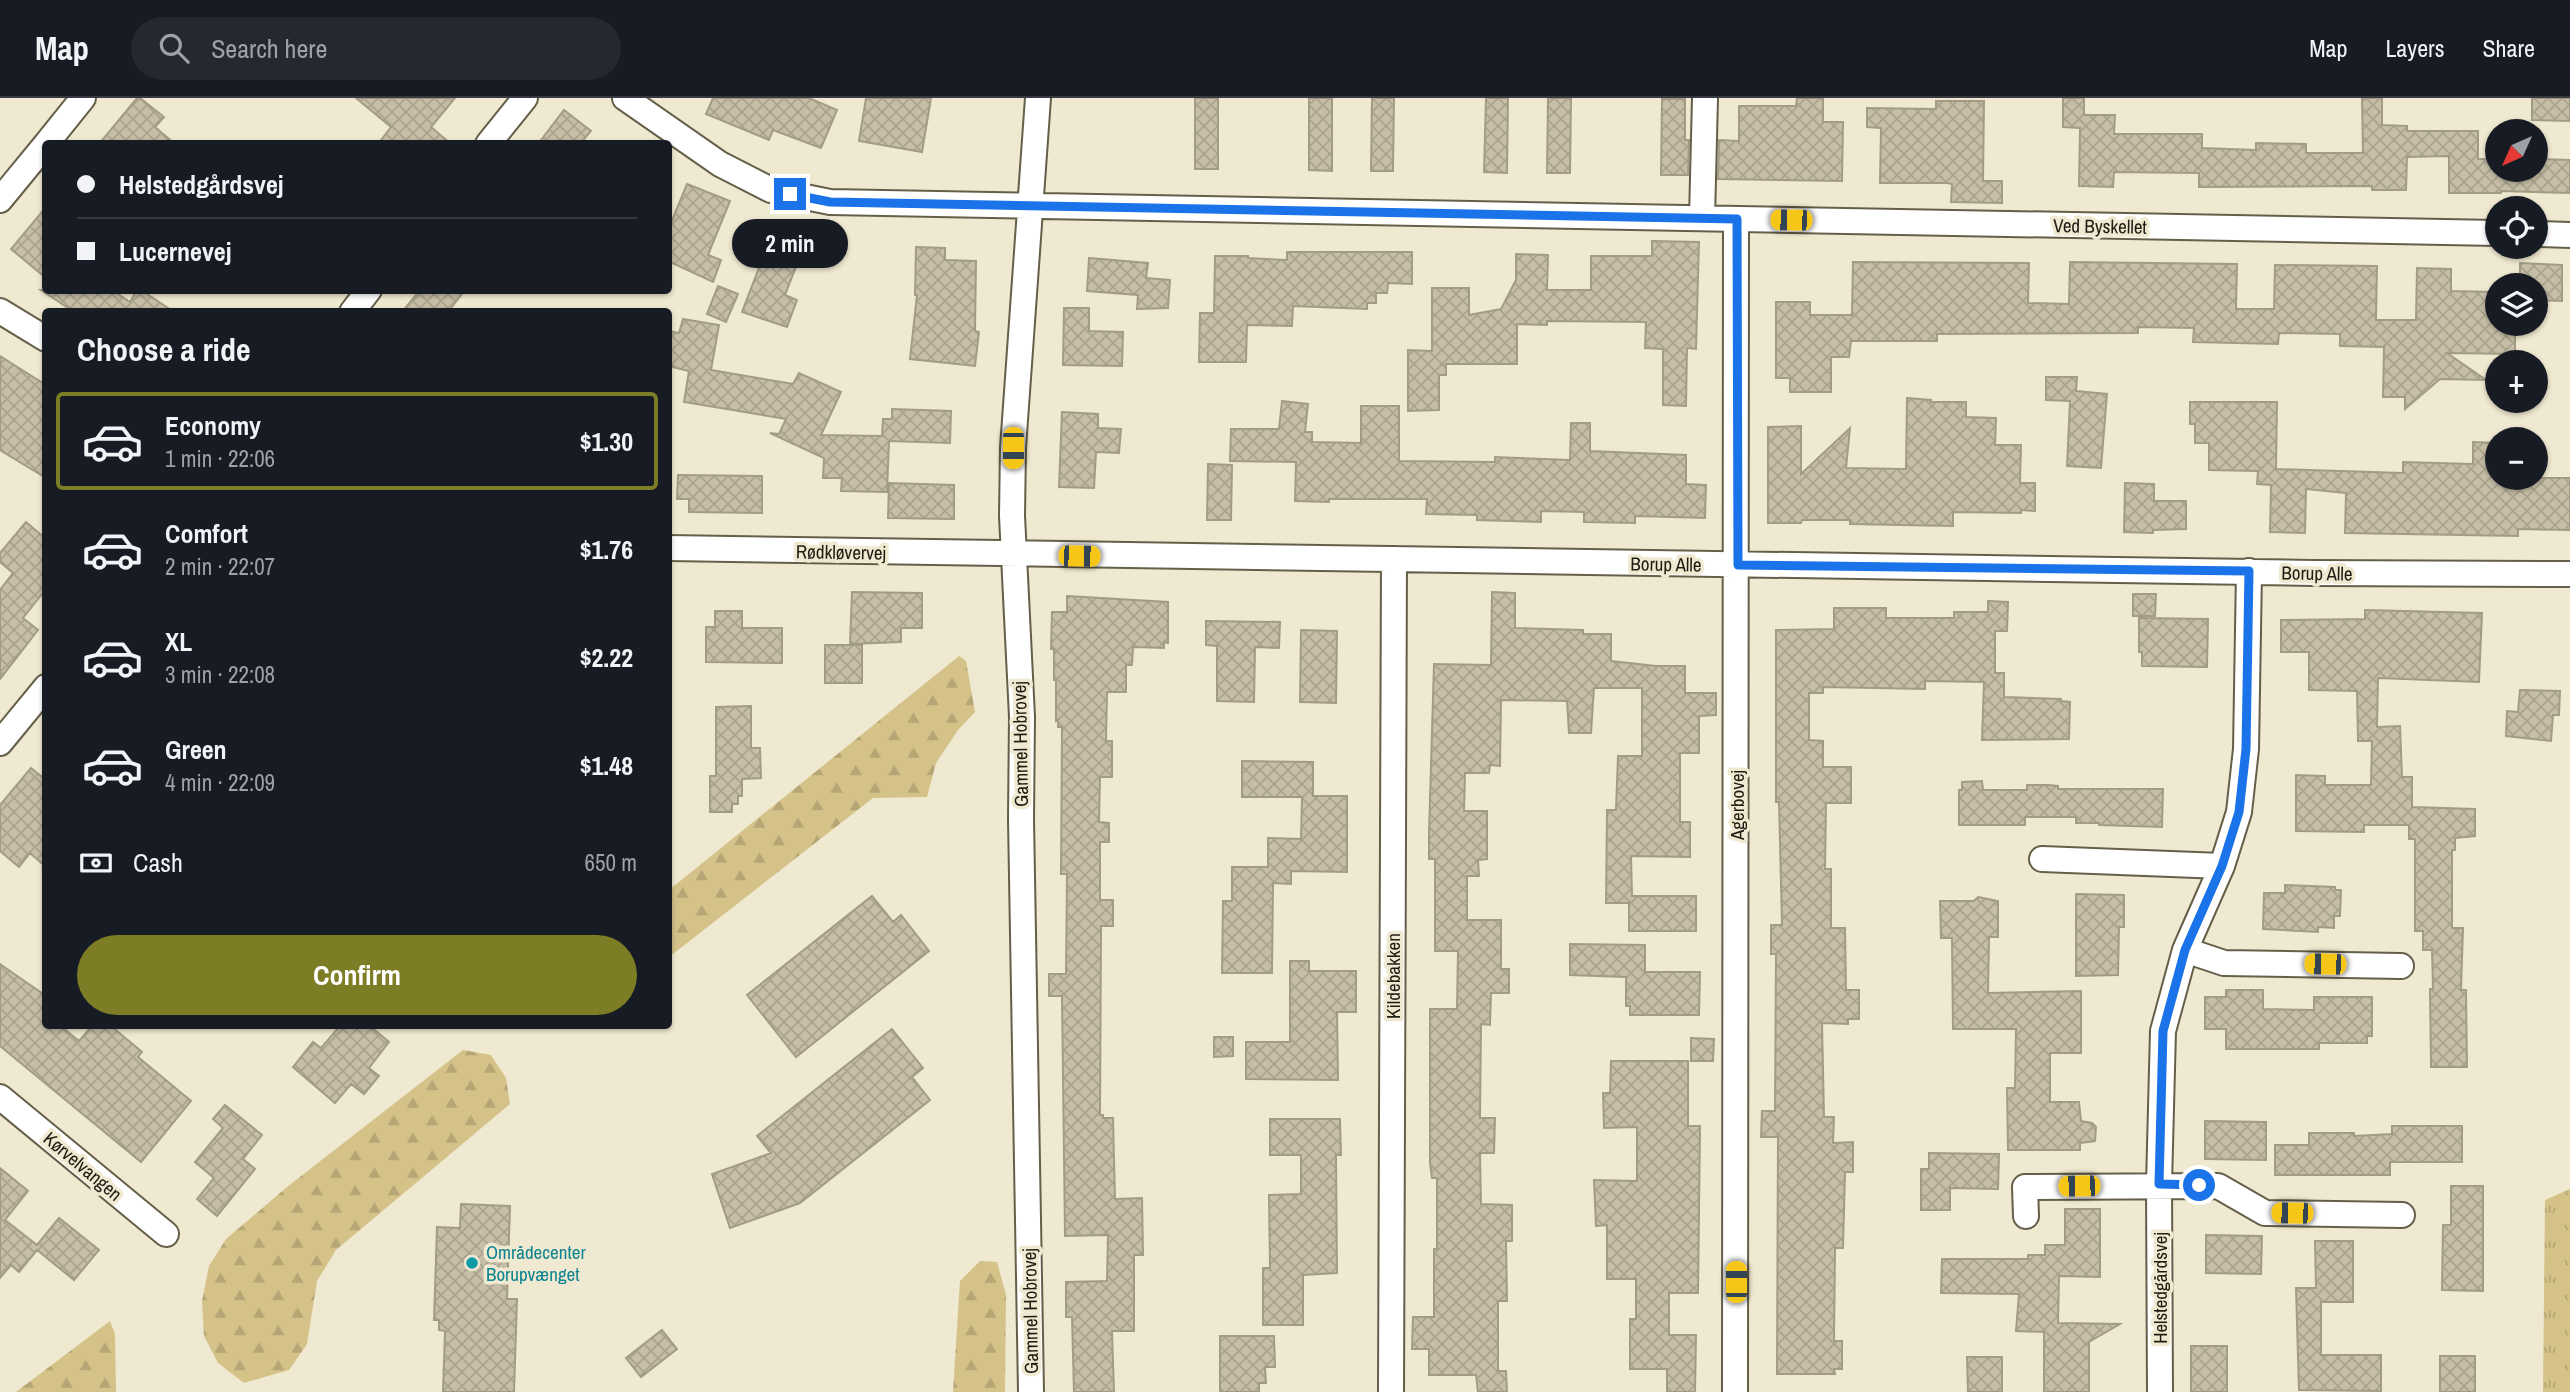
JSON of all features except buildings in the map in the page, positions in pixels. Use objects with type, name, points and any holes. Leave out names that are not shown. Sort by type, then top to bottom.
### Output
[{"type":"street","points":[[49,140],[83,98]]},
{"type":"street","points":[[491,140],[525,98]]},
{"type":"street","name":"Ved Byskellet","points":[[625,98],[720,164],[771,190],[830,202],[2485,233]]},
{"type":"street","name":"Gammel Hobrovej","points":[[1031,1392],[1021,819],[1022,717],[1014,554],[1013,448],[1038,98]]},
{"type":"street","points":[[1702,218],[1705,98]]},
{"type":"street","points":[[0,200],[42,149]]},
{"type":"street","name":"Agerbovej","points":[[1735,1392],[1737,219]]},
{"type":"street","points":[[2548,234],[2570,235]]},
{"type":"street","points":[[355,308],[366,294]]},
{"type":"street","points":[[0,311],[42,337]]},
{"type":"street","name":"Rødkløvervej","points":[[672,548],[1014,554]]},
{"type":"street","name":"Borup Alle","points":[[1014,554],[2327,573],[2570,574]]},
{"type":"street","name":"Kildebakken","points":[[1391,1392],[1394,559]]},
{"type":"street","name":"Helstedgårdsvej","points":[[2160,1392],[2159,1184],[2163,1031],[2185,950],[2222,866],[2239,812],[2246,749],[2249,571]]},
{"type":"street","points":[[0,743],[42,693]]},
{"type":"street","points":[[2042,859],[2222,866]]},
{"type":"street","points":[[2185,950],[2224,963],[2401,966]]},
{"type":"street","name":"Kørvelvangen","points":[[0,1097],[166,1234]]},
{"type":"street","points":[[2026,1216],[2025,1186],[2159,1184],[2218,1186],[2265,1213],[2402,1215]]},
{"type":"green space","points":[[959,656],[966,661],[975,712],[958,730],[936,763],[927,797],[873,798],[672,955],[672,888]]},
{"type":"green space","points":[[463,1050],[491,1055],[506,1078],[510,1104],[336,1250],[317,1281],[307,1344],[289,1370],[244,1383],[218,1363],[204,1336],[202,1301],[209,1266],[226,1239],[287,1187]]},
{"type":"green space","points":[[2570,1189],[2570,1392],[2543,1392],[2545,1200]]},
{"type":"green space","points":[[980,1261],[997,1262],[1006,1295],[1005,1392],[953,1392],[960,1281]]},
{"type":"green space","points":[[110,1321],[115,1334],[116,1392],[16,1392]]},
{"type":"place","name":"Områdecenter Borupvænget","points":[[472,1263]]},
{"type":"route","points":[[790,194],[830,202],[1737,219],[1738,565],[2249,571],[2246,749],[2239,812],[2222,866],[2185,950],[2163,1031],[2159,1184],[2199,1185]]}]
